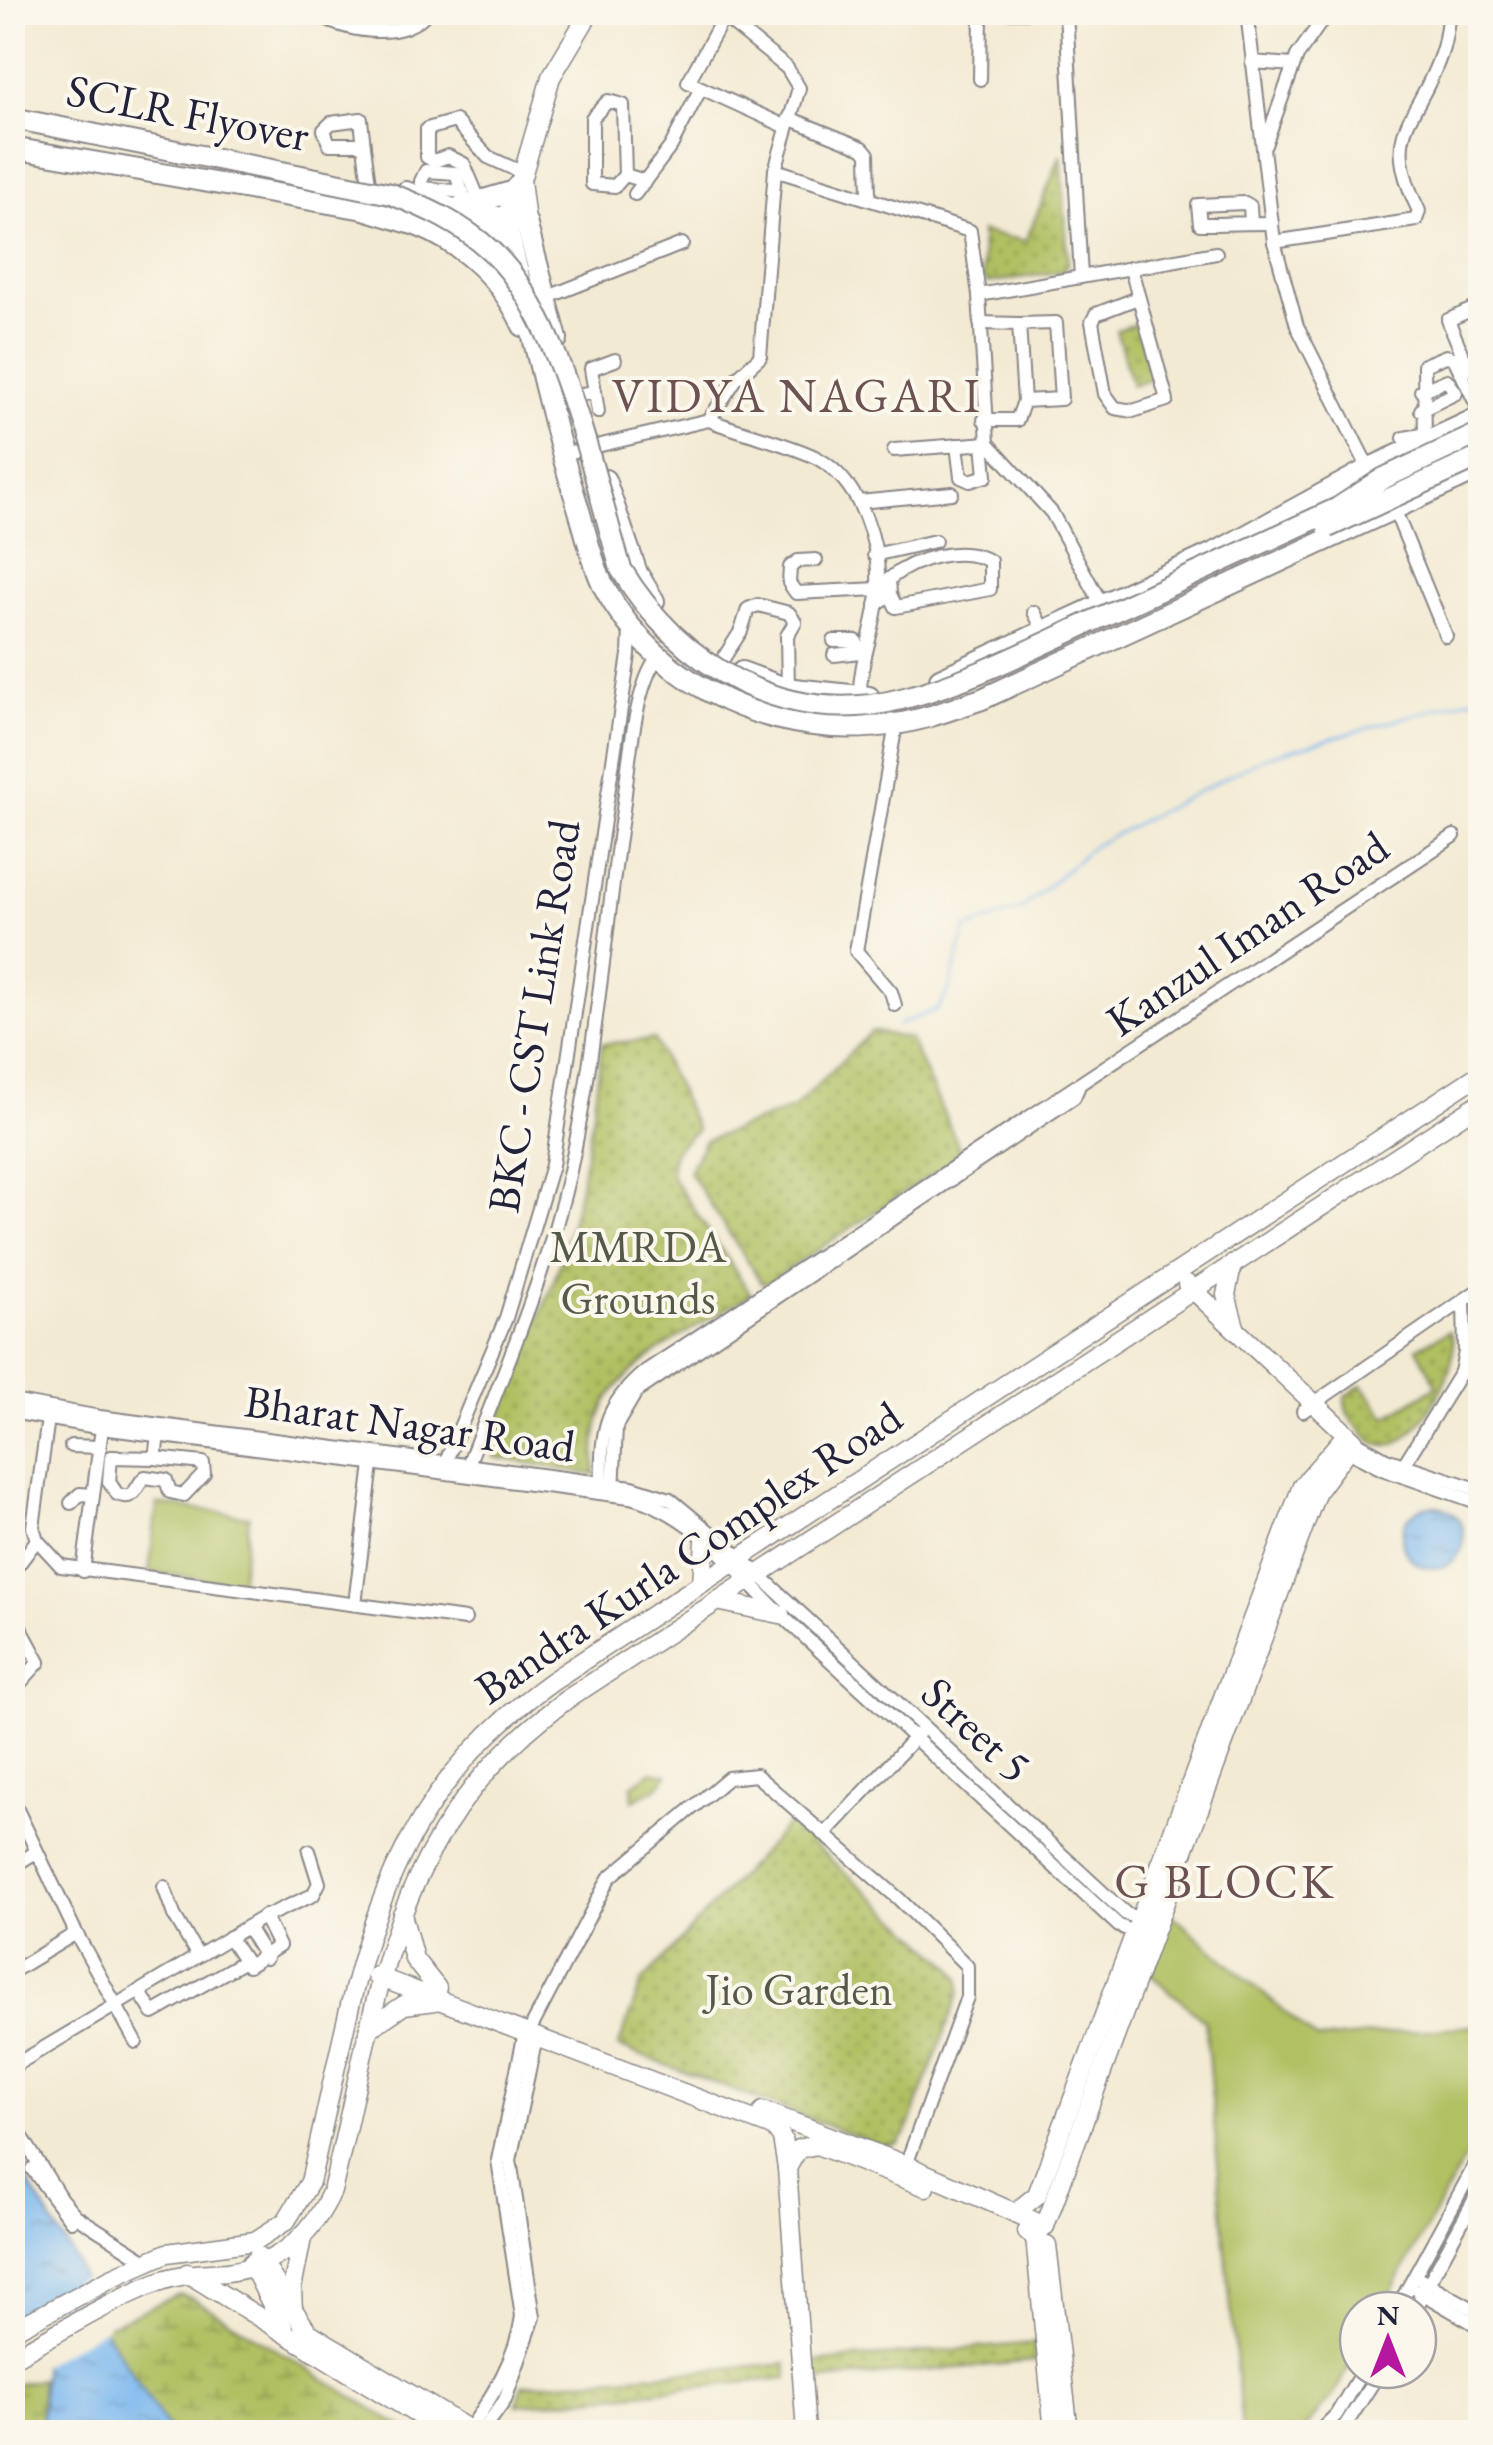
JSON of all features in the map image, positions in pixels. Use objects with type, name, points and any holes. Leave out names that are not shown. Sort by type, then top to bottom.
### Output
[{"type":"highway","points":[[12,108],[359,184],[431,210],[493,252],[539,316],[558,361],[621,569],[630,584],[660,625],[689,652],[726,677],[804,702],[852,706],[926,692],[1000,664],[1480,457]]},
{"type":"highway","name":"SCLR Flyover","points":[[12,118],[359,184]]},
{"type":"highway","points":[[75,158],[81,122]]},
{"type":"highway","points":[[12,130],[388,205],[426,220],[458,239],[485,260],[529,321],[611,573],[630,606],[682,661],[720,688],[785,710],[852,717],[930,702],[1006,675],[1480,443]]},
{"type":"highway","points":[[12,148],[364,209],[411,224],[465,251],[496,283],[532,346],[602,584],[630,627],[659,656],[725,700],[811,724],[896,724],[958,707],[1480,469]]},
{"type":"highway","points":[[411,224],[519,182]]},
{"type":"highway","points":[[359,184],[420,188],[517,229],[533,296],[532,346]]},
{"type":"highway","points":[[411,224],[420,188]]},
{"type":"highway","points":[[461,206],[479,232],[511,261],[585,394],[594,448],[636,574],[684,635],[721,662],[788,688],[817,694],[860,697],[928,684],[1220,550],[1480,408]]},
{"type":"highway","points":[[958,707],[959,700],[1336,530],[1338,515],[1384,478],[1480,433]]},
{"type":"highway","points":[[811,724],[817,694]]},
{"type":"main road","points":[[517,229],[519,182],[550,76],[590,12]]},
{"type":"main road","name":"Bandra Kurla Complex Road","points":[[247,2243],[286,2220],[310,2182],[379,1900],[403,1846],[479,1739],[551,1681],[1480,1074]]},
{"type":"main road","name":"Bandra Kurla Complex Road","points":[[12,2358],[122,2299],[187,2273],[257,2265],[302,2238],[332,2191],[402,1908],[440,1832],[481,1775],[516,1738],[566,1700],[1480,1103]]},
{"type":"main road","points":[[1232,1265],[1226,1296],[1238,1334]]},
{"type":"main road","points":[[1054,2432],[1040,2232],[1302,1486],[1345,1442],[1171,1277]]},
{"type":"main road","points":[[1188,1294],[1238,1334],[1306,1408]]},
{"type":"main road","points":[[702,1583],[705,1540]]},
{"type":"main road","points":[[717,1602],[780,1614]]},
{"type":"main road","points":[[402,1908],[409,1947],[439,1994]]},
{"type":"main road","points":[[1015,2213],[1037,2195],[1146,1928]]},
{"type":"main road","points":[[362,1966],[775,2128],[782,2138],[786,2168],[806,2432]]},
{"type":"main road","points":[[372,2026],[404,2005],[439,1994]]},
{"type":"main road","points":[[531,2031],[906,2165],[1015,2213],[1040,2232],[1069,2432]]},
{"type":"main road","points":[[786,2168],[798,2149],[817,2146],[1040,2232]]},
{"type":"main road","points":[[294,2315],[292,2289],[302,2238]]},
{"type":"main road","points":[[12,2331],[111,2278],[184,2249],[247,2243],[271,2311],[290,2337]]},
{"type":"main road","points":[[257,2265],[308,2332],[473,2432]]},
{"type":"main road","points":[[187,2273],[446,2432]]},
{"type":"street","points":[[312,12],[348,28],[386,30],[419,22],[427,12]]},
{"type":"street","points":[[949,12],[1049,12]]},
{"type":"street","points":[[1066,12],[1081,277]]},
{"type":"street","points":[[1247,12],[1274,242],[1297,326],[1368,469],[1394,509],[1446,636]]},
{"type":"street","points":[[1263,148],[1294,66],[1328,12]]},
{"type":"street","points":[[1274,242],[1416,220],[1419,211],[1404,182],[1400,142],[1442,51],[1449,12]]},
{"type":"street","points":[[709,420],[736,379],[760,357],[775,170],[788,122],[798,88],[793,77],[724,14],[688,82],[788,122],[863,148],[868,154],[870,197]]},
{"type":"street","points":[[980,79],[981,14]]},
{"type":"street","points":[[1252,62],[1294,66]]},
{"type":"street","points":[[635,194],[671,146],[701,88]]},
{"type":"street","points":[[608,100],[623,105],[625,175],[622,184],[615,186],[592,184],[592,118],[608,100]]},
{"type":"street","points":[[461,206],[464,164],[448,156],[434,161],[427,157],[427,130],[456,121],[488,157],[519,182]]},
{"type":"street","points":[[359,184],[364,144]]},
{"type":"street","points":[[775,170],[970,231],[979,295],[984,480],[965,480],[957,445]]},
{"type":"street","points":[[420,188],[426,171],[456,173],[461,206]]},
{"type":"street","points":[[625,175],[645,181]]},
{"type":"street","points":[[1251,223],[1272,223]]},
{"type":"street","points":[[533,296],[682,244]]},
{"type":"street","points":[[979,295],[1216,253]]},
{"type":"street","points":[[1131,269],[1167,400],[1133,410],[1116,408],[1104,394],[1092,322],[1096,314],[1138,298]]},
{"type":"street","points":[[1480,306],[1448,320],[1475,366],[1480,408]]},
{"type":"street","points":[[980,323],[1056,323],[1061,399],[984,416]]},
{"type":"street","points":[[1019,324],[1019,411]]},
{"type":"street","points":[[1417,439],[1422,367],[1451,356],[1480,408]]},
{"type":"street","points":[[598,412],[585,394],[591,370],[614,360]]},
{"type":"street","points":[[1421,390],[1449,380],[1456,393],[1421,410]]},
{"type":"street","points":[[1454,424],[1480,408]]},
{"type":"street","points":[[562,454],[709,420],[818,459],[859,502],[884,591],[896,607],[990,589],[990,561],[966,553],[906,565],[887,581],[884,591],[876,605],[860,652],[860,697]]},
{"type":"street","points":[[959,461],[985,446]]},
{"type":"street","points":[[894,450],[985,446],[1052,513],[1102,604]]},
{"type":"street","points":[[859,502],[952,493]]},
{"type":"street","points":[[874,556],[935,541]]},
{"type":"street","points":[[816,560],[798,561],[790,568],[789,583],[796,593],[884,591]]},
{"type":"street","points":[[721,662],[741,632],[748,609],[758,605],[790,614],[795,622],[787,636],[788,688]]},
{"type":"street","points":[[1034,612],[1044,631]]},
{"type":"street","name":"BKC - CST Link Road","points":[[445,1462],[516,1286],[544,1197],[564,1095],[630,627]]},
{"type":"street","points":[[834,648],[860,652]]},
{"type":"street","name":"BKC - CST Link Road","points":[[468,1465],[535,1292],[562,1202],[584,1098],[626,787],[645,682],[659,656]]},
{"type":"street","points":[[895,1005],[891,992],[856,952],[896,724]]},
{"type":"street","points":[[606,785],[626,787]]},
{"type":"street","name":"Kanzul Iman Road","points":[[607,1489],[606,1423],[626,1388],[1059,1094],[1078,1088],[1454,836]]},
{"type":"street","points":[[588,908],[608,909]]},
{"type":"street","points":[[544,1197],[562,1202]]},
{"type":"street","points":[[516,1286],[535,1292]]},
{"type":"street","points":[[1306,1408],[1480,1289]]},
{"type":"street","points":[[1401,1470],[1461,1372],[1466,1352],[1464,1300]]},
{"type":"street","points":[[12,1401],[48,1414]]},
{"type":"street","points":[[12,1412],[48,1414]]},
{"type":"street","points":[[48,1414],[33,1516],[36,1540],[61,1566],[465,1619]]},
{"type":"street","name":"Bharat Nagar Road","points":[[48,1414],[102,1428],[163,1436],[468,1465],[670,1500],[736,1560]]},
{"type":"street","name":"Bharat Nagar Road","points":[[48,1414],[607,1489],[665,1509],[736,1560]]},
{"type":"street","points":[[83,1571],[80,1494],[100,1447],[102,1428]]},
{"type":"street","points":[[160,1458],[163,1436]]},
{"type":"street","points":[[1345,1442],[1480,1503]]},
{"type":"street","points":[[70,1446],[100,1447]]},
{"type":"street","points":[[114,1454],[160,1458],[203,1464],[204,1474],[184,1495],[170,1492],[166,1480],[145,1477],[138,1492],[129,1496],[117,1494],[109,1482],[114,1454]]},
{"type":"street","points":[[355,1604],[373,1458]]},
{"type":"street","points":[[1401,1470],[1480,1490]]},
{"type":"street","points":[[12,1573],[36,1540]]},
{"type":"street","points":[[736,1560],[752,1578]]},
{"type":"street","name":"Street 5","points":[[752,1578],[780,1614],[920,1733]]},
{"type":"street","name":"Street 5","points":[[752,1578],[920,1733],[1119,1926],[1146,1928]]},
{"type":"street","points":[[12,1612],[18,1634],[39,1662],[12,1692]]},
{"type":"street","points":[[826,1834],[920,1733]]},
{"type":"street","points":[[473,2432],[508,2369],[520,2337],[522,2316],[498,2160],[531,2031],[609,1878],[728,1778],[756,1775],[826,1834],[967,1966],[967,1997],[906,2165]]},
{"type":"street","points":[[12,1798],[76,1933],[136,2042]]},
{"type":"street","points":[[12,2067],[264,1916],[318,1890],[309,1851]]},
{"type":"street","points":[[12,1867],[36,1852]]},
{"type":"street","points":[[164,1886],[174,1916],[198,1956]]},
{"type":"street","points":[[228,1938],[243,1962],[253,1965],[266,1958],[279,1946],[264,1916]]},
{"type":"street","points":[[247,1927],[266,1958]]},
{"type":"street","points":[[12,1972],[76,1933]]},
{"type":"street","points":[[139,1991],[153,2013],[243,1962]]},
{"type":"street","points":[[12,2121],[74,2219]]},
{"type":"street","points":[[12,2137],[50,2199],[144,2264]]},
{"type":"street","points":[[1407,2290],[1480,2156]]},
{"type":"street","points":[[1426,2289],[1480,2188]]},
{"type":"street","points":[[1412,2282],[1480,2313]]},
{"type":"street","points":[[1426,2289],[1480,2327]]},
{"type":"street","points":[[1319,2432],[1351,2390]]},
{"type":"street","points":[[1362,2390],[1368,2393]]},
{"type":"street","points":[[1341,2432],[1370,2390]]},
{"type":"green space","points":[[1061,155],[1068,262],[1063,271],[988,283],[983,277],[981,232],[1026,241]]},
{"type":"green space","points":[[1143,322],[1159,377],[1132,385],[1116,330]]},
{"type":"green space","name":"MMRDA Grounds","points":[[872,1031],[910,1039],[962,1154],[768,1283],[761,1282],[689,1172],[704,1141],[794,1108]]},
{"type":"green space","name":"MMRDA Grounds","points":[[654,1039],[697,1130],[673,1155],[672,1177],[751,1294],[670,1343],[615,1389],[598,1422],[595,1475],[494,1457],[511,1385],[566,1241],[585,1158],[602,1044]]},
{"type":"green space","points":[[1449,1331],[1452,1360],[1425,1416],[1400,1441],[1388,1446],[1373,1441],[1349,1416],[1345,1397],[1362,1385],[1386,1417],[1437,1386],[1417,1348]]},
{"type":"green space","points":[[157,1504],[249,1516],[240,1584],[149,1572]]},
{"type":"green space","points":[[652,1771],[668,1774],[657,1788],[633,1800],[632,1785]]},
{"type":"green space","name":"Jio Garden","points":[[789,1823],[951,1965],[960,1978],[960,1992],[906,2134],[897,2144],[882,2146],[618,2047],[642,1982]]},
{"type":"green space","points":[[1171,1914],[1317,2040],[1480,2025],[1480,2132],[1392,2290],[1338,2290],[1338,2386],[1301,2432],[1242,2432],[1205,2021],[1151,1975]]},
{"type":"green space","points":[[179,2294],[194,2299],[410,2432],[170,2432],[103,2328]]},
{"type":"green space","points":[[1034,2343],[1035,2361],[813,2381],[811,2362]]},
{"type":"green space","points":[[786,2363],[788,2378],[517,2405],[522,2385]]},
{"type":"green space","points":[[41,2379],[41,2432],[13,2432],[13,2385]]},
{"type":"water","points":[[1433,1506],[1455,1515],[1464,1537],[1455,1559],[1433,1568],[1411,1559],[1402,1537],[1411,1515]]},
{"type":"water","points":[[12,2155],[75,2260],[103,2328],[170,2432],[41,2432],[43,2369],[13,2323]]},
{"type":"pier","points":[[85,2277],[108,2327],[39,2366],[12,2332],[13,2317]]},
{"type":"waterway","points":[[898,1025],[938,1009],[949,990],[966,929],[1022,909],[1093,846],[1265,757],[1480,696]]},
{"type":"district","name":"VIDYA NAGARI","points":[[797,395]]},
{"type":"district","name":"G BLOCK","points":[[1225,1881]]}]
